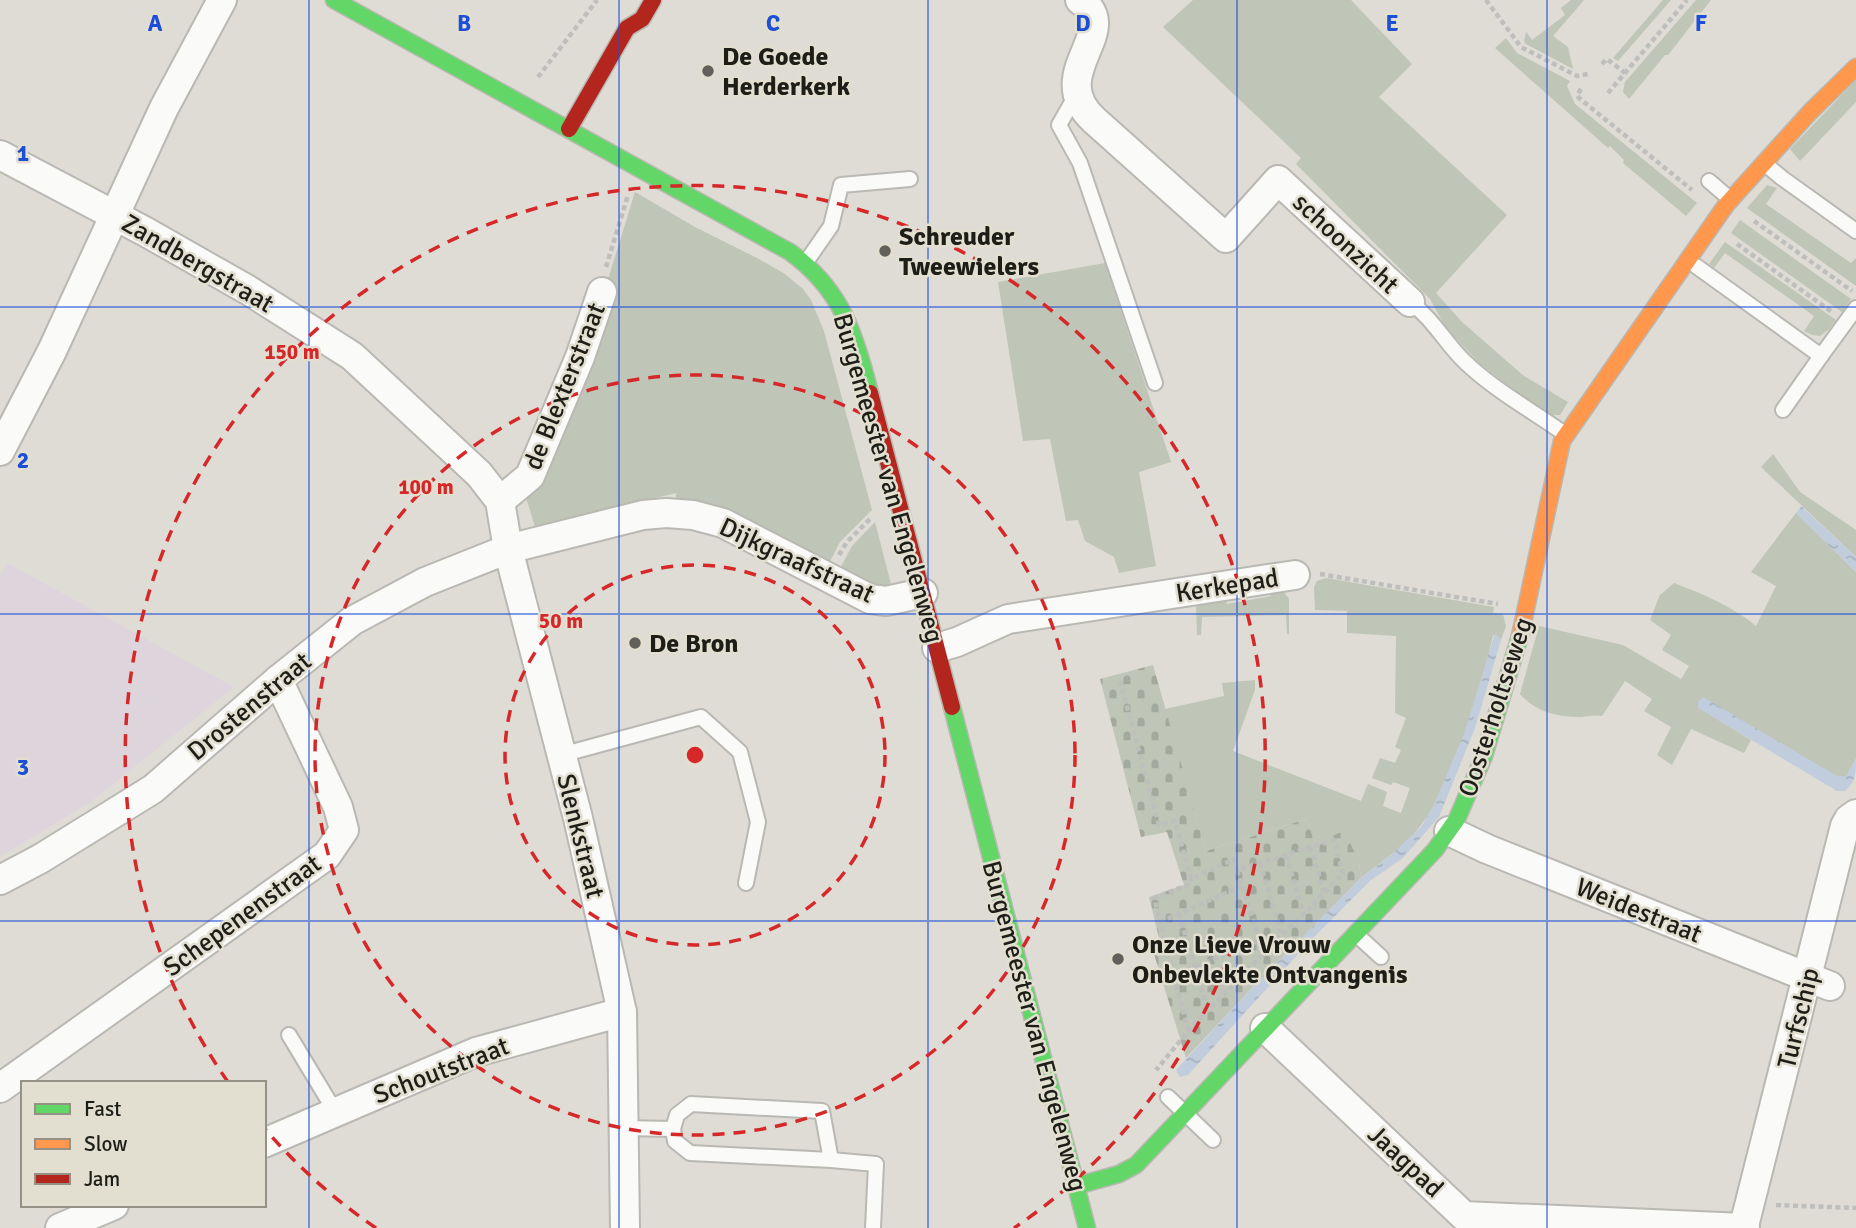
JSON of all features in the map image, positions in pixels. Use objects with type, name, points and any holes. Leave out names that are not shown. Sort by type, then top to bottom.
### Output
[{"type":"street","points":[[0,451],[52,351],[164,108],[222,0]]},
{"type":"street","name":"Burgemeester van Engelenweg","points":[[334,0],[569,129],[596,136],[806,262],[834,293],[853,329],[1087,1228]]},
{"type":"street","points":[[569,129],[627,28],[642,19],[653,0]]},
{"type":"street","points":[[1076,95],[1077,76],[1094,23],[1088,6],[1080,0]]},
{"type":"street","points":[[642,19],[644,38]]},
{"type":"street","name":"Oosterholtseweg","points":[[1076,1186],[1130,1169],[1356,934],[1449,831],[1478,774],[1496,717],[1527,611],[1558,453],[1566,435],[1763,155],[1856,67]]},
{"type":"street","name":"schoonzicht","points":[[1076,95],[1081,107],[1094,120],[1226,238],[1279,180],[1410,302]]},
{"type":"street","name":"Zandbergstraat","points":[[0,155],[248,290],[352,356],[479,474],[500,501],[508,549]]},
{"type":"street","name":"de Blexterstraat","points":[[500,501],[530,476],[580,357],[601,292]]},
{"type":"street","name":"Dijkgraafstraat","points":[[508,549],[643,515],[693,515],[723,523],[870,599],[886,601],[923,593]]},
{"type":"street","name":"Drostenstraat","points":[[0,880],[40,859],[153,789],[278,680],[352,621],[425,582],[508,549]]},
{"type":"street","name":"Slenkstraat","points":[[508,549],[561,755],[622,1012],[625,1228]]},
{"type":"street","name":"Kerkepad","points":[[937,648],[1008,619],[1295,575]]},
{"type":"street","name":"Schepenenstraat","points":[[0,1088],[327,855],[344,830],[338,807],[278,680]]},
{"type":"street","name":"Turfschip","points":[[1747,1219],[1819,982],[1845,826],[1856,814]]},
{"type":"street","name":"Weidestraat","points":[[1449,831],[1487,849],[1819,982]]},
{"type":"street","name":"Schoutstraat","points":[[266,1142],[476,1052],[622,1012]]},
{"type":"street","name":"Jaagpad","points":[[1265,1028],[1464,1216],[1519,1223],[1747,1219]]},
{"type":"street","points":[[60,1228],[109,1207]]},
{"type":"lane","points":[[1076,95],[1059,125],[1080,163],[1155,383]]},
{"type":"lane","points":[[1763,155],[1782,178],[1856,231]]},
{"type":"lane","points":[[806,262],[831,226],[842,186],[910,179]]},
{"type":"lane","points":[[1709,181],[1731,200]]},
{"type":"lane","points":[[1696,266],[1821,356]]},
{"type":"lane","points":[[1410,302],[1476,372],[1566,435]]},
{"type":"lane","points":[[1783,410],[1856,308]]},
{"type":"lane","points":[[561,755],[701,717],[740,752],[758,822],[746,883]]},
{"type":"lane","points":[[1356,934],[1381,957]]},
{"type":"lane","points":[[289,1035],[336,1113]]},
{"type":"lane","points":[[1168,1097],[1213,1140]]},
{"type":"lane","points":[[831,1160],[822,1111],[691,1104],[677,1115],[673,1129],[675,1141],[690,1153],[876,1164],[873,1228]]},
{"type":"lane","points":[[623,1128],[673,1129]]},
{"type":"path","points":[[536,81],[597,0]]},
{"type":"path","points":[[1486,0],[1521,47],[1577,76],[1588,74]]},
{"type":"path","points":[[1608,93],[1687,0]]},
{"type":"path","points":[[1602,64],[1607,59],[1625,73]]},
{"type":"path","points":[[1581,89],[1577,95],[1579,98],[1701,198]]},
{"type":"path","name":"de Blexterstraat","points":[[601,292],[600,287],[631,187]]},
{"type":"path","points":[[1746,216],[1856,293]]},
{"type":"path","points":[[1728,238],[1830,310]]},
{"type":"path","points":[[837,560],[847,542],[873,516]]},
{"type":"path","name":"Kerkepad","points":[[1295,575],[1311,572],[1506,607]]},
{"type":"path","points":[[1120,681],[1159,825],[1175,821],[1191,879],[1190,884],[1154,898],[1188,1031]]},
{"type":"path","points":[[1156,1070],[1208,1010],[1343,874],[1334,840],[1237,870]]},
{"type":"path","points":[[1311,847],[1324,893]]},
{"type":"path","points":[[1286,855],[1304,914]]},
{"type":"path","points":[[1191,879],[1234,859],[1265,953]]},
{"type":"path","points":[[1260,863],[1282,936]]},
{"type":"path","points":[[1160,922],[1242,886]]},
{"type":"path","points":[[1179,914],[1208,1010]]},
{"type":"path","points":[[1174,976],[1260,940]]},
{"type":"path","points":[[1747,1219],[1856,1208]]},
{"type":"shaded area","points":[[7,563],[234,687],[89,803],[0,857],[0,576]]},
{"type":"green space","points":[[1193,0],[1351,0],[1412,64],[1379,97],[1507,215],[1436,293],[1462,322],[1524,376],[1568,402],[1560,415],[1552,415],[1527,400],[1480,364],[1446,328],[1430,299],[1296,164],[1301,158],[1163,27]]},
{"type":"green space","points":[[1571,0],[1584,0],[1553,36],[1568,47],[1573,69],[1524,41],[1526,32],[1532,40],[1565,15],[1561,8]]},
{"type":"green space","points":[[1663,0],[1671,0],[1618,61],[1613,58]]},
{"type":"green space","points":[[1696,0],[1711,0],[1629,99],[1623,92],[1625,82]]},
{"type":"green space","points":[[1506,38],[1517,53],[1570,81],[1567,86],[1575,104],[1697,203],[1686,216],[1623,163],[1624,160],[1610,146],[1608,148],[1495,48]]},
{"type":"green space","points":[[1856,80],[1856,102],[1800,161],[1790,149]]},
{"type":"green space","points":[[1767,185],[1777,188],[1766,204],[1851,263],[1856,258],[1856,286],[1747,208]]},
{"type":"green space","points":[[635,192],[785,274],[803,289],[811,300],[824,331],[872,510],[840,542],[827,567],[676,503],[676,493],[535,527],[525,494],[536,477],[546,473],[561,440],[557,430]]},
{"type":"green space","points":[[1740,220],[1851,299],[1842,312],[1731,233]]},
{"type":"green space","points":[[1725,242],[1836,320],[1820,336],[1812,335],[1804,331],[1814,316],[1725,253],[1714,268],[1709,264]]},
{"type":"green space","points":[[1105,263],[1171,462],[1139,472],[1156,566],[1119,573],[1114,557],[1085,541],[1078,520],[1066,521],[1050,439],[1023,441],[998,282]]},
{"type":"green space","points":[[1773,454],[1800,492],[1856,530],[1856,557],[1761,467]]},
{"type":"green space","points":[[1796,513],[1856,572],[1856,758],[1847,776],[1837,776],[1699,708],[1751,740],[1744,753],[1691,729],[1672,765],[1657,755],[1671,727],[1644,711],[1652,699],[1625,681],[1602,716],[1552,714],[1531,704],[1520,694],[1539,626],[1623,645],[1681,679],[1689,666],[1662,650],[1671,635],[1650,620],[1660,595],[1674,583],[1727,607],[1756,626],[1776,586],[1751,572]]},
{"type":"green space","points":[[875,522],[892,588],[887,590],[838,572],[852,546]]},
{"type":"green space","points":[[1326,578],[1494,607],[1493,613],[1503,614],[1506,626],[1501,640],[1493,635],[1465,734],[1433,807],[1408,840],[1361,878],[1359,863],[1315,842],[1306,819],[1206,851],[1165,709],[1224,696],[1222,683],[1255,680],[1255,690],[1233,751],[1361,801],[1368,784],[1387,792],[1383,806],[1401,813],[1410,788],[1372,778],[1380,758],[1395,763],[1401,750],[1395,747],[1406,718],[1395,713],[1396,636],[1347,633],[1347,611],[1315,610],[1314,587],[1317,581]]},
{"type":"green space","points":[[1270,588],[1282,589],[1289,599],[1289,634],[1286,615],[1202,617],[1201,635],[1197,635],[1196,606],[1199,600],[1225,596],[1227,604],[1271,596]]},
{"type":"green space","points":[[1153,665],[1206,851],[1306,819],[1315,842],[1345,831],[1359,863],[1361,878],[1186,1058],[1150,941],[1159,938],[1149,897],[1184,885],[1167,832],[1141,837],[1100,679]]},
{"type":"water","points":[[1801,506],[1856,557],[1856,572],[1796,513]]},
{"type":"water","points":[[1495,633],[1501,640],[1475,728],[1439,817],[1403,858],[1371,880],[1309,942],[1188,1075],[1180,1077],[1176,1070],[1249,991],[1361,878],[1421,827],[1433,807],[1464,734]]},
{"type":"water","points":[[1703,697],[1837,776],[1847,776],[1856,758],[1851,784],[1845,791],[1837,791],[1698,708],[1698,702]]},
{"type":"traffic: fast","points":[[334,0],[790,252],[822,281],[844,314],[870,393]]},
{"type":"traffic: fast","points":[[1076,1186],[1119,1174],[1136,1165],[1435,850],[1457,819],[1484,756],[1520,636]]},
{"type":"traffic: fast","points":[[952,707],[1087,1228]]},
{"type":"traffic: slow","points":[[1520,636],[1562,441],[1726,205],[1810,112],[1856,67]]},
{"type":"traffic: jam","points":[[569,129],[627,28],[642,19],[653,0]]},
{"type":"traffic: jam","points":[[870,393],[952,707]]},
{"type":"place","name":"De Goede Herderkerk","points":[[708,71]]},
{"type":"place","name":"Schreuder Tweewielers","points":[[885,251]]},
{"type":"place","name":"De Bron","points":[[635,643]]},
{"type":"place","name":"Onze Lieve Vrouw Onbevlekte Ontvangenis","points":[[1118,959]]}]
